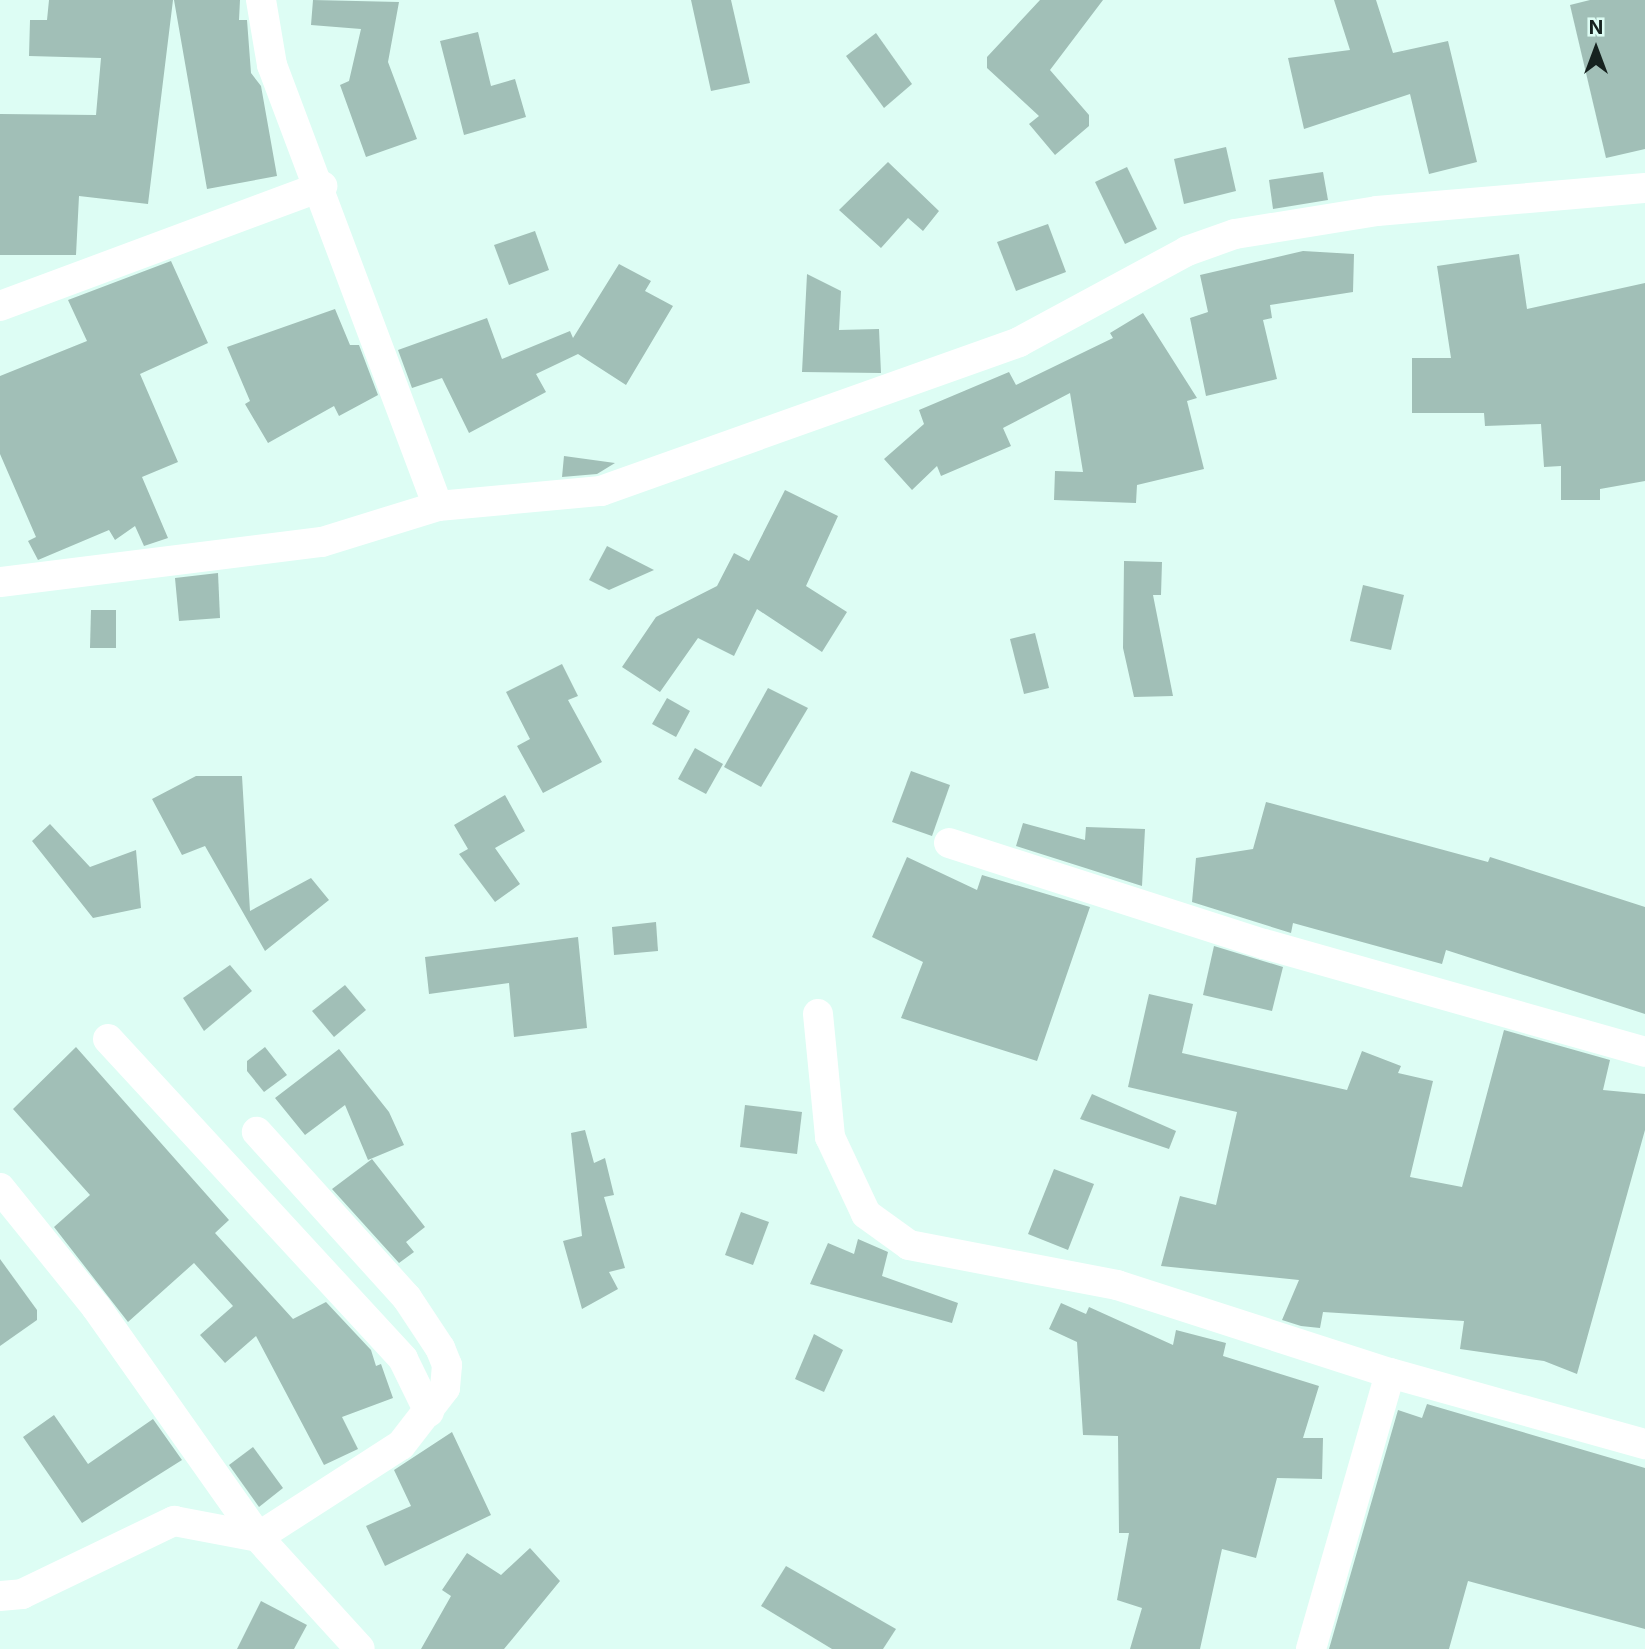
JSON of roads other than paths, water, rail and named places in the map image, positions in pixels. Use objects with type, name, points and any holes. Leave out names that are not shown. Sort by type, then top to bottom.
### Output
[{"type":"street","points":[[261,0],[272,65],[322,186],[438,506]]},
{"type":"street","points":[[0,306],[322,186]]},
{"type":"street","points":[[0,582],[322,542],[438,506],[601,491],[1019,342],[1187,251],[1235,233],[1377,211],[1645,188]]},
{"type":"street","points":[[949,843],[1264,944],[1645,1052]]},
{"type":"street","points":[[818,1014],[830,1137],[866,1214],[909,1245],[1117,1285],[1390,1373],[1645,1444]]},
{"type":"street","points":[[108,1039],[403,1359],[429,1412]]},
{"type":"street","points":[[0,1596],[22,1594],[174,1521],[258,1537],[401,1445],[429,1412],[448,1376],[440,1348],[407,1298],[257,1132]]},
{"type":"street","points":[[0,1188],[96,1307],[258,1537],[360,1649]]},
{"type":"street","points":[[1311,1649],[1390,1373]]}]
